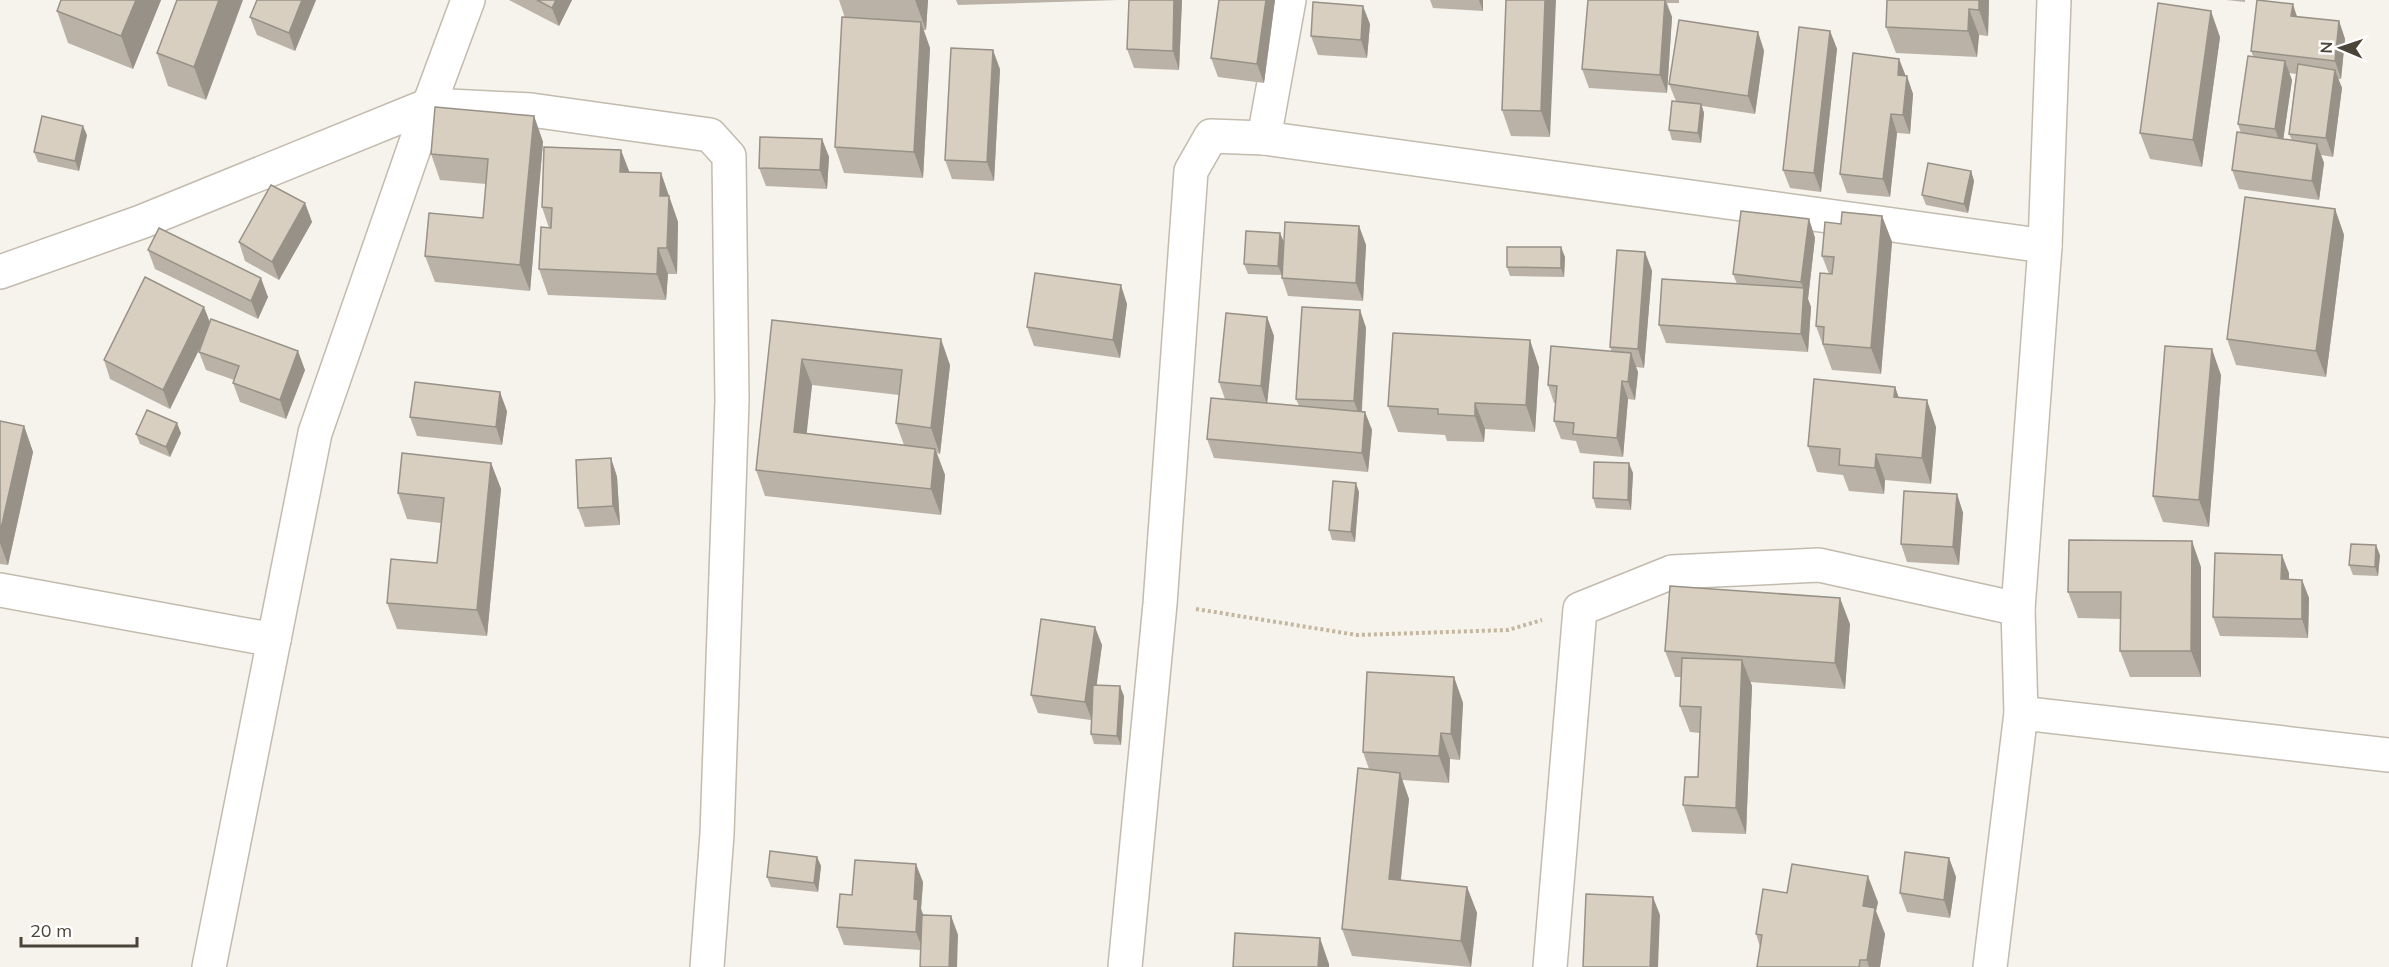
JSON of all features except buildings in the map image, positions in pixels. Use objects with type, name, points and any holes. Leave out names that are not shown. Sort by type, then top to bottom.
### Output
[{"type":"street","points":[[209,967],[315,433],[468,0]]},
{"type":"street","points":[[1264,138],[1289,0]]},
{"type":"street","points":[[1990,967],[2021,713],[2018,609],[2045,246],[2054,0]]},
{"type":"street","points":[[0,272],[141,222],[429,105],[531,110],[710,135],[729,156],[732,401],[717,834],[707,967]]},
{"type":"street","points":[[1125,967],[1160,604],[1191,171],[1211,136],[1264,138],[2045,246]]},
{"type":"street","points":[[1550,967],[1580,609],[1672,572],[1818,565],[2018,609]]},
{"type":"street","points":[[0,590],[274,640]]},
{"type":"street","points":[[2021,713],[2389,755]]},
{"type":"path","points":[[1160,604],[1358,635],[1508,630],[1580,609]]}]
